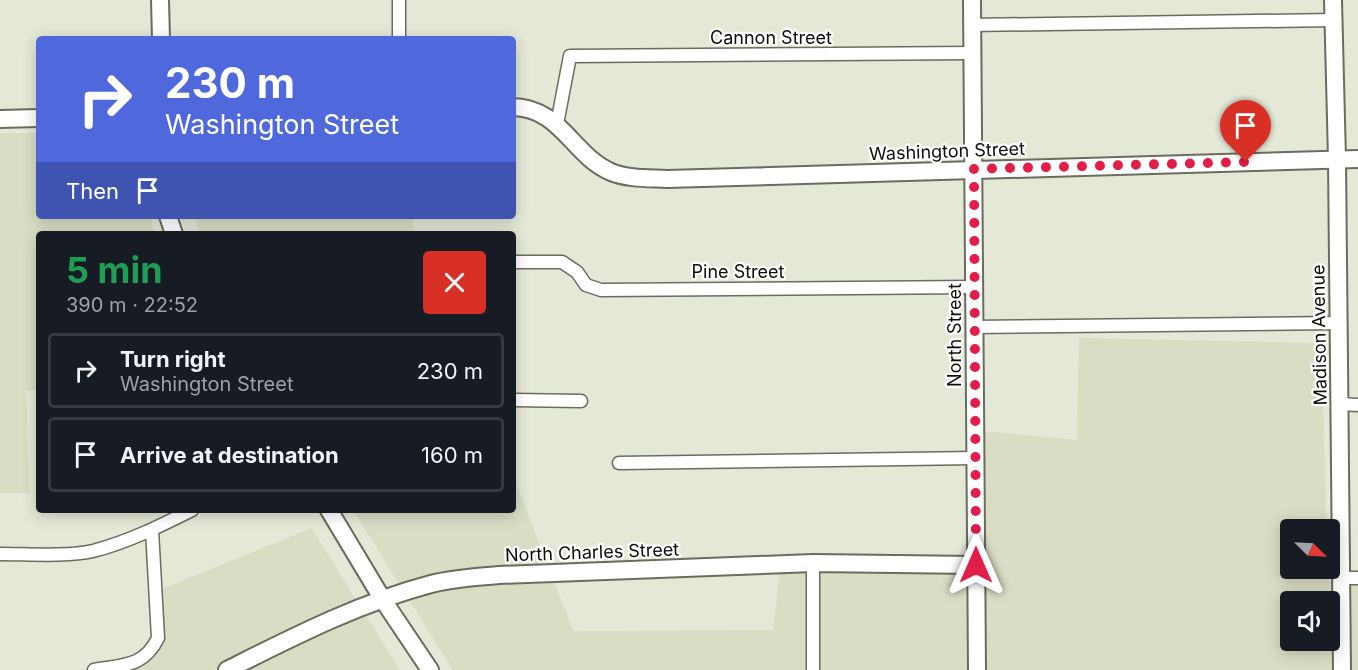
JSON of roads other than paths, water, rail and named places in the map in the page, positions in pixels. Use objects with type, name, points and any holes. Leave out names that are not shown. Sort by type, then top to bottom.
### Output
[{"type":"street","points":[[160,0],[161,36]]},
{"type":"street","points":[[399,0],[399,36]]},
{"type":"street","name":"North Street","points":[[972,0],[977,670]]},
{"type":"street","name":"Madison Avenue","points":[[1333,0],[1339,404],[1350,578],[1342,670]]},
{"type":"street","points":[[972,25],[1334,21]]},
{"type":"street","name":"Cannon Street","points":[[557,124],[570,56],[973,53]]},
{"type":"street","name":"Washington Street","points":[[516,107],[524,107],[541,113],[557,124],[591,160],[612,172],[638,178],[678,179],[1358,159]]},
{"type":"street","points":[[0,119],[36,118]]},
{"type":"street","name":"Pine Street","points":[[516,262],[562,262],[577,272],[586,285],[601,290],[973,287]]},
{"type":"street","points":[[973,327],[1338,323]]},
{"type":"street","points":[[516,400],[581,401]]},
{"type":"street","points":[[1339,404],[1358,405]]},
{"type":"street","points":[[619,463],[975,458]]},
{"type":"street","points":[[0,554],[92,551],[152,530],[186,513]]},
{"type":"street","points":[[331,513],[383,600],[430,670]]},
{"type":"street","points":[[94,670],[134,663],[145,658],[153,650],[158,638],[152,530]]},
{"type":"street","points":[[813,563],[813,670]]},
{"type":"street","name":"North Charles Street","points":[[228,670],[322,623],[431,584],[499,575],[813,563],[976,565]]}]
